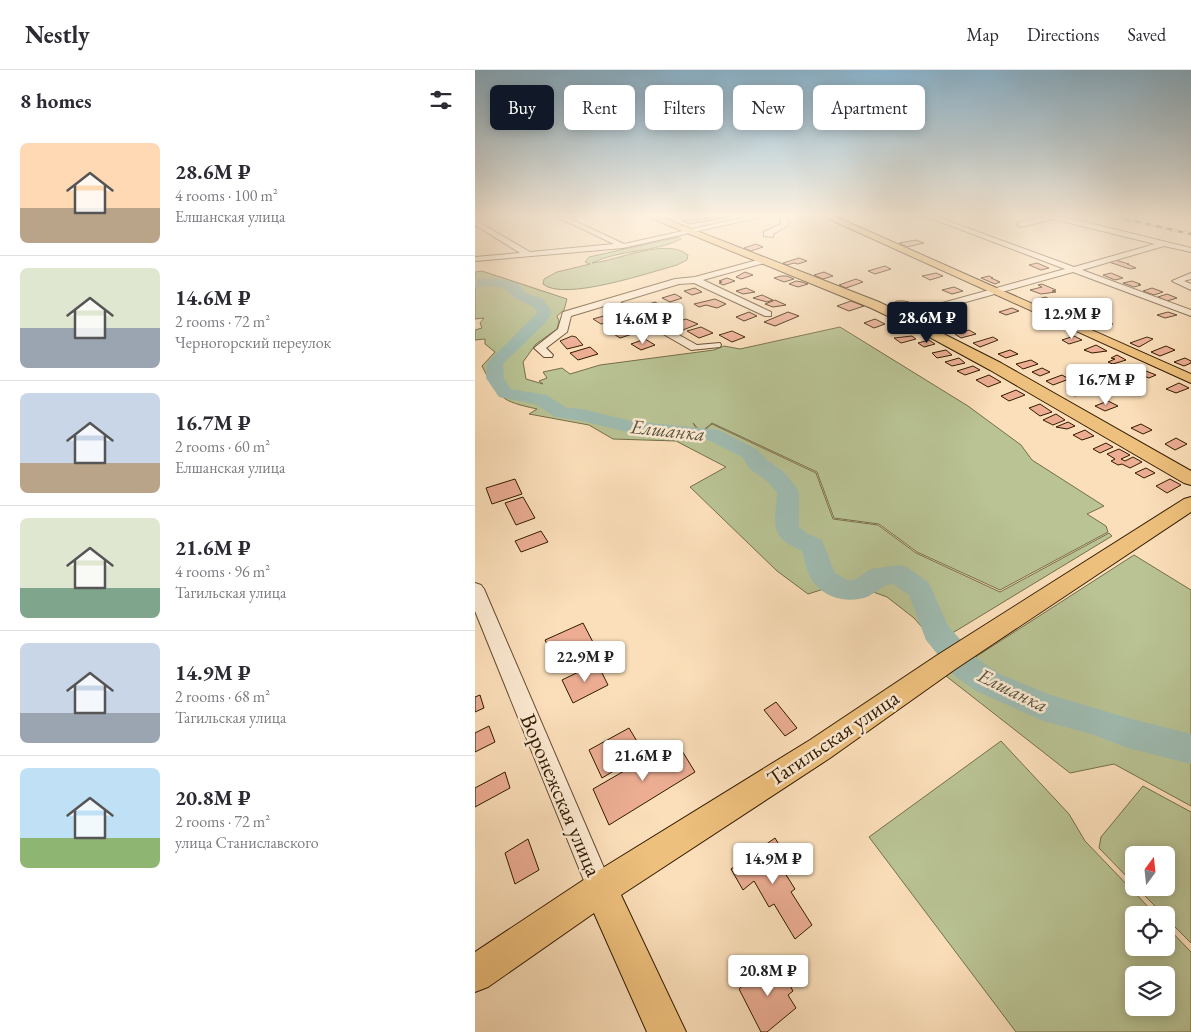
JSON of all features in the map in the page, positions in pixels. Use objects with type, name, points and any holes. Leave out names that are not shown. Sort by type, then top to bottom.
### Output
[{"type":"main road","points":[[924,260],[1191,380]]},
{"type":"main road","points":[[761,261],[902,317],[1191,479]]},
{"type":"main road","name":"Тагильская улица","points":[[475,974],[600,889],[820,749],[945,663],[1191,503]]},
{"type":"main road","points":[[600,889],[667,1032]]},
{"type":"street","points":[[1049,260],[1191,314]]},
{"type":"street","points":[[902,317],[1110,260]]},
{"type":"street","points":[[548,356],[539,348],[563,330],[566,314],[678,282],[695,280],[761,261]]},
{"type":"street","points":[[1191,276],[1179,278],[1176,281],[1191,287]]},
{"type":"street","points":[[695,280],[768,314]]},
{"type":"street","points":[[612,301],[695,348],[716,344]]},
{"type":"street","name":"Воронежская улица","points":[[475,589],[600,889]]},
{"type":"green space","points":[[587,260],[601,260],[592,263],[607,260],[687,260],[677,265],[628,279],[587,288],[553,289],[543,284],[544,279],[557,272],[590,264],[585,262]]},
{"type":"green space","points":[[482,271],[567,299],[564,310],[557,316],[559,321],[557,329],[536,344],[523,362],[526,379],[543,384],[539,381],[547,378],[543,372],[562,368],[570,374],[600,365],[714,350],[724,346],[740,349],[840,327],[968,406],[1021,445],[1032,460],[1104,506],[1087,514],[1106,526],[1108,532],[1000,590],[917,552],[879,524],[834,518],[817,472],[712,423],[701,432],[693,423],[700,434],[712,424],[816,473],[833,519],[878,525],[916,553],[1000,592],[1109,533],[1112,536],[936,643],[914,618],[887,597],[846,582],[808,594],[777,571],[690,487],[726,467],[676,441],[613,439],[589,425],[529,414],[537,409],[516,404],[502,397],[493,386],[482,366],[495,352],[485,344],[485,339],[475,340],[475,330],[482,328],[480,323],[484,318],[475,319],[475,272]]},
{"type":"green space","points":[[1134,555],[1191,590],[1191,806],[1114,764],[1070,773],[946,676]]},
{"type":"green space","points":[[1001,741],[1069,814],[1085,841],[1125,883],[1125,896],[1138,896],[1147,906],[1125,906],[1125,956],[1175,956],[1175,935],[1191,952],[1191,1032],[1016,1032],[869,837]]},
{"type":"green space","points":[[1143,786],[1191,812],[1191,943],[1175,927],[1175,906],[1155,906],[1145,896],[1175,896],[1175,846],[1125,846],[1125,875],[1099,848],[1101,837]]},
{"type":"building","points":[[793,260],[807,261],[787,265],[783,263]]},
{"type":"building","points":[[1115,260],[1136,268],[1130,269],[1109,262]]},
{"type":"building","points":[[1037,263],[1049,268],[1041,270],[1029,265]]},
{"type":"building","points":[[885,266],[891,269],[875,274],[868,271]]},
{"type":"building","points":[[745,272],[753,275],[741,279],[736,277]]},
{"type":"building","points":[[824,272],[833,276],[823,279],[814,275]]},
{"type":"building","points":[[936,273],[943,276],[930,280],[922,276]]},
{"type":"building","points":[[1111,273],[1123,278],[1115,280],[1103,275]]},
{"type":"building","points":[[781,276],[794,279],[784,282],[774,278]]},
{"type":"building","points":[[989,276],[1000,282],[995,284],[981,278]]},
{"type":"building","points":[[727,278],[735,281],[723,285],[719,283],[722,282],[719,281]]},
{"type":"building","points":[[856,279],[863,282],[846,288],[839,285]]},
{"type":"building","points":[[796,281],[808,284],[798,287],[789,284]]},
{"type":"building","points":[[1132,281],[1141,285],[1134,287],[1123,283]]},
{"type":"building","points":[[1042,284],[1056,290],[1052,291],[1056,292],[1041,294],[1030,290],[1042,287],[1038,285]]},
{"type":"building","points":[[954,287],[963,291],[952,294],[942,290]]},
{"type":"building","points":[[695,288],[702,292],[692,295],[684,291]]},
{"type":"building","points":[[746,288],[755,292],[743,294],[736,291]]},
{"type":"building","points":[[1152,288],[1163,292],[1154,295],[1143,291]]},
{"type":"building","points":[[675,294],[682,298],[670,302],[662,298]]},
{"type":"building","points":[[1167,294],[1177,298],[1167,301],[1158,297]]},
{"type":"building","points":[[762,295],[773,300],[767,302],[753,298]]},
{"type":"building","points":[[1045,297],[1062,304],[1050,308],[1045,306],[1052,304],[1047,302],[1040,304],[1033,301]]},
{"type":"building","points":[[715,299],[726,304],[717,308],[706,305],[699,307],[694,304]]},
{"type":"building","points":[[775,300],[786,305],[773,307],[765,304]]},
{"type":"building","points":[[851,301],[864,306],[849,311],[837,306]]},
{"type":"building","points":[[897,301],[909,302],[897,308],[889,305]]},
{"type":"building","points":[[655,302],[662,306],[648,311],[640,307]]},
{"type":"building","points":[[1012,308],[1019,311],[1006,315],[999,312]]},
{"type":"building","points":[[673,312],[683,317],[669,322],[659,316]]},
{"type":"building","points":[[749,312],[757,316],[744,321],[736,317]]},
{"type":"building","points":[[788,312],[799,316],[775,326],[764,322]]},
{"type":"building","points":[[1168,312],[1177,315],[1165,318],[1157,315]]},
{"type":"building","points":[[935,313],[942,316],[930,320],[923,317]]},
{"type":"building","points":[[607,315],[615,320],[601,324],[593,319]]},
{"type":"building","points":[[686,319],[698,324],[683,330],[672,323]]},
{"type":"building","points":[[875,319],[885,324],[874,328],[864,323]]},
{"type":"building","points":[[1102,319],[1113,324],[1108,326],[1102,323],[1090,327],[1083,324]]},
{"type":"building","points":[[621,325],[632,331],[647,326],[651,328],[620,338],[606,329]]},
{"type":"building","points":[[701,327],[713,333],[699,338],[687,331]]},
{"type":"building","points":[[969,330],[976,334],[961,338],[955,334]]},
{"type":"building","points":[[732,331],[745,337],[732,342],[719,335]]},
{"type":"building","points":[[572,336],[576,337],[583,345],[567,349],[560,341]]},
{"type":"building","points":[[912,336],[916,339],[901,343],[894,338]]},
{"type":"building","points":[[1074,336],[1082,340],[1069,344],[1062,340]]},
{"type":"building","points":[[993,337],[998,340],[980,347],[973,343]]},
{"type":"building","points":[[1147,337],[1153,339],[1139,347],[1130,343]]},
{"type":"building","points":[[645,339],[655,345],[641,350],[631,344]]},
{"type":"building","points":[[929,340],[935,344],[924,347],[918,343]]},
{"type":"building","points":[[1096,345],[1107,351],[1092,353],[1084,350]]},
{"type":"building","points":[[1166,346],[1175,350],[1160,356],[1151,352]]},
{"type":"building","points":[[590,347],[598,354],[578,360],[570,353]]},
{"type":"building","points":[[946,350],[952,355],[937,358],[932,353]]},
{"type":"building","points":[[1010,350],[1018,354],[1006,358],[998,354]]},
{"type":"building","points":[[1117,355],[1126,360],[1113,364],[1108,362],[1115,359],[1111,358]]},
{"type":"building","points":[[959,358],[965,363],[952,366],[945,362]]},
{"type":"building","points":[[1185,358],[1191,361],[1191,363],[1184,366],[1174,362]]},
{"type":"building","points":[[1031,360],[1038,364],[1023,369],[1016,364]]},
{"type":"building","points":[[973,366],[980,370],[965,375],[957,371]]},
{"type":"building","points":[[1042,368],[1050,372],[1040,376],[1032,372]]},
{"type":"building","points":[[1146,371],[1156,375],[1149,378],[1139,374]]},
{"type":"building","points":[[989,375],[1001,382],[988,387],[976,380]]},
{"type":"building","points":[[1062,375],[1069,379],[1053,385],[1046,381]]},
{"type":"building","points":[[1179,383],[1189,388],[1176,393],[1166,389]]},
{"type":"building","points":[[1081,386],[1090,390],[1075,396],[1066,391]]},
{"type":"building","points":[[1016,390],[1025,395],[1009,401],[1001,396]]},
{"type":"building","points":[[1108,401],[1118,406],[1105,411],[1095,406]]},
{"type":"building","points":[[1040,404],[1052,412],[1040,416],[1029,408]]},
{"type":"building","points":[[1056,414],[1065,420],[1053,425],[1043,420]]},
{"type":"building","points":[[1068,422],[1075,426],[1067,429],[1056,427]]},
{"type":"building","points":[[1141,424],[1152,430],[1143,434],[1131,428]]},
{"type":"building","points":[[1085,430],[1094,436],[1082,440],[1073,435]]},
{"type":"building","points":[[1176,438],[1187,444],[1175,450],[1165,444]]},
{"type":"building","points":[[1106,443],[1113,447],[1100,453],[1093,449]]},
{"type":"building","points":[[1119,449],[1130,455],[1121,459],[1125,461],[1133,457],[1142,462],[1130,468],[1111,461],[1115,459],[1107,454]]},
{"type":"building","points":[[1146,468],[1155,473],[1144,478],[1135,473]]},
{"type":"building","points":[[515,479],[522,494],[492,504],[486,488]]},
{"type":"building","points":[[1170,479],[1181,485],[1167,493],[1156,486]]},
{"type":"building","points":[[523,497],[535,518],[516,525],[505,503]]},
{"type":"building","points":[[541,531],[548,542],[521,552],[515,541]]},
{"type":"building","points":[[583,623],[595,646],[556,664],[545,640]]},
{"type":"building","points":[[597,663],[608,685],[573,703],[562,680]]},
{"type":"building","points":[[480,695],[484,708],[475,712],[475,697]]},
{"type":"building","points":[[776,702],[797,728],[785,736],[764,710]]},
{"type":"building","points":[[489,726],[495,742],[475,752],[475,733]]},
{"type":"building","points":[[629,728],[644,753],[602,778],[589,750]]},
{"type":"building","points":[[676,741],[695,772],[609,825],[593,789]]},
{"type":"building","points":[[505,772],[510,788],[475,807],[475,788]]},
{"type":"building","points":[[775,838],[786,856],[778,862],[795,889],[791,892],[812,925],[795,939],[774,904],[769,907],[754,881],[743,890],[731,869]]},
{"type":"building","points":[[528,839],[539,870],[515,884],[505,853]]},
{"type":"building","points":[[775,959],[793,991],[788,995],[796,1008],[767,1032],[761,1032],[739,989]]},
{"type":"waterway","name":"Елшанка","points":[[475,283],[497,283],[513,287],[518,290],[519,295],[534,301],[545,312],[542,318],[495,363],[495,378],[505,393],[539,399],[562,413],[582,415],[631,427],[712,434],[749,453],[758,464],[776,477],[788,492],[787,530],[799,540],[813,546],[824,578],[842,590],[859,589],[880,576],[898,574],[920,590],[936,632],[967,668],[989,683],[1043,707],[1091,720],[1128,733],[1191,749]]}]
